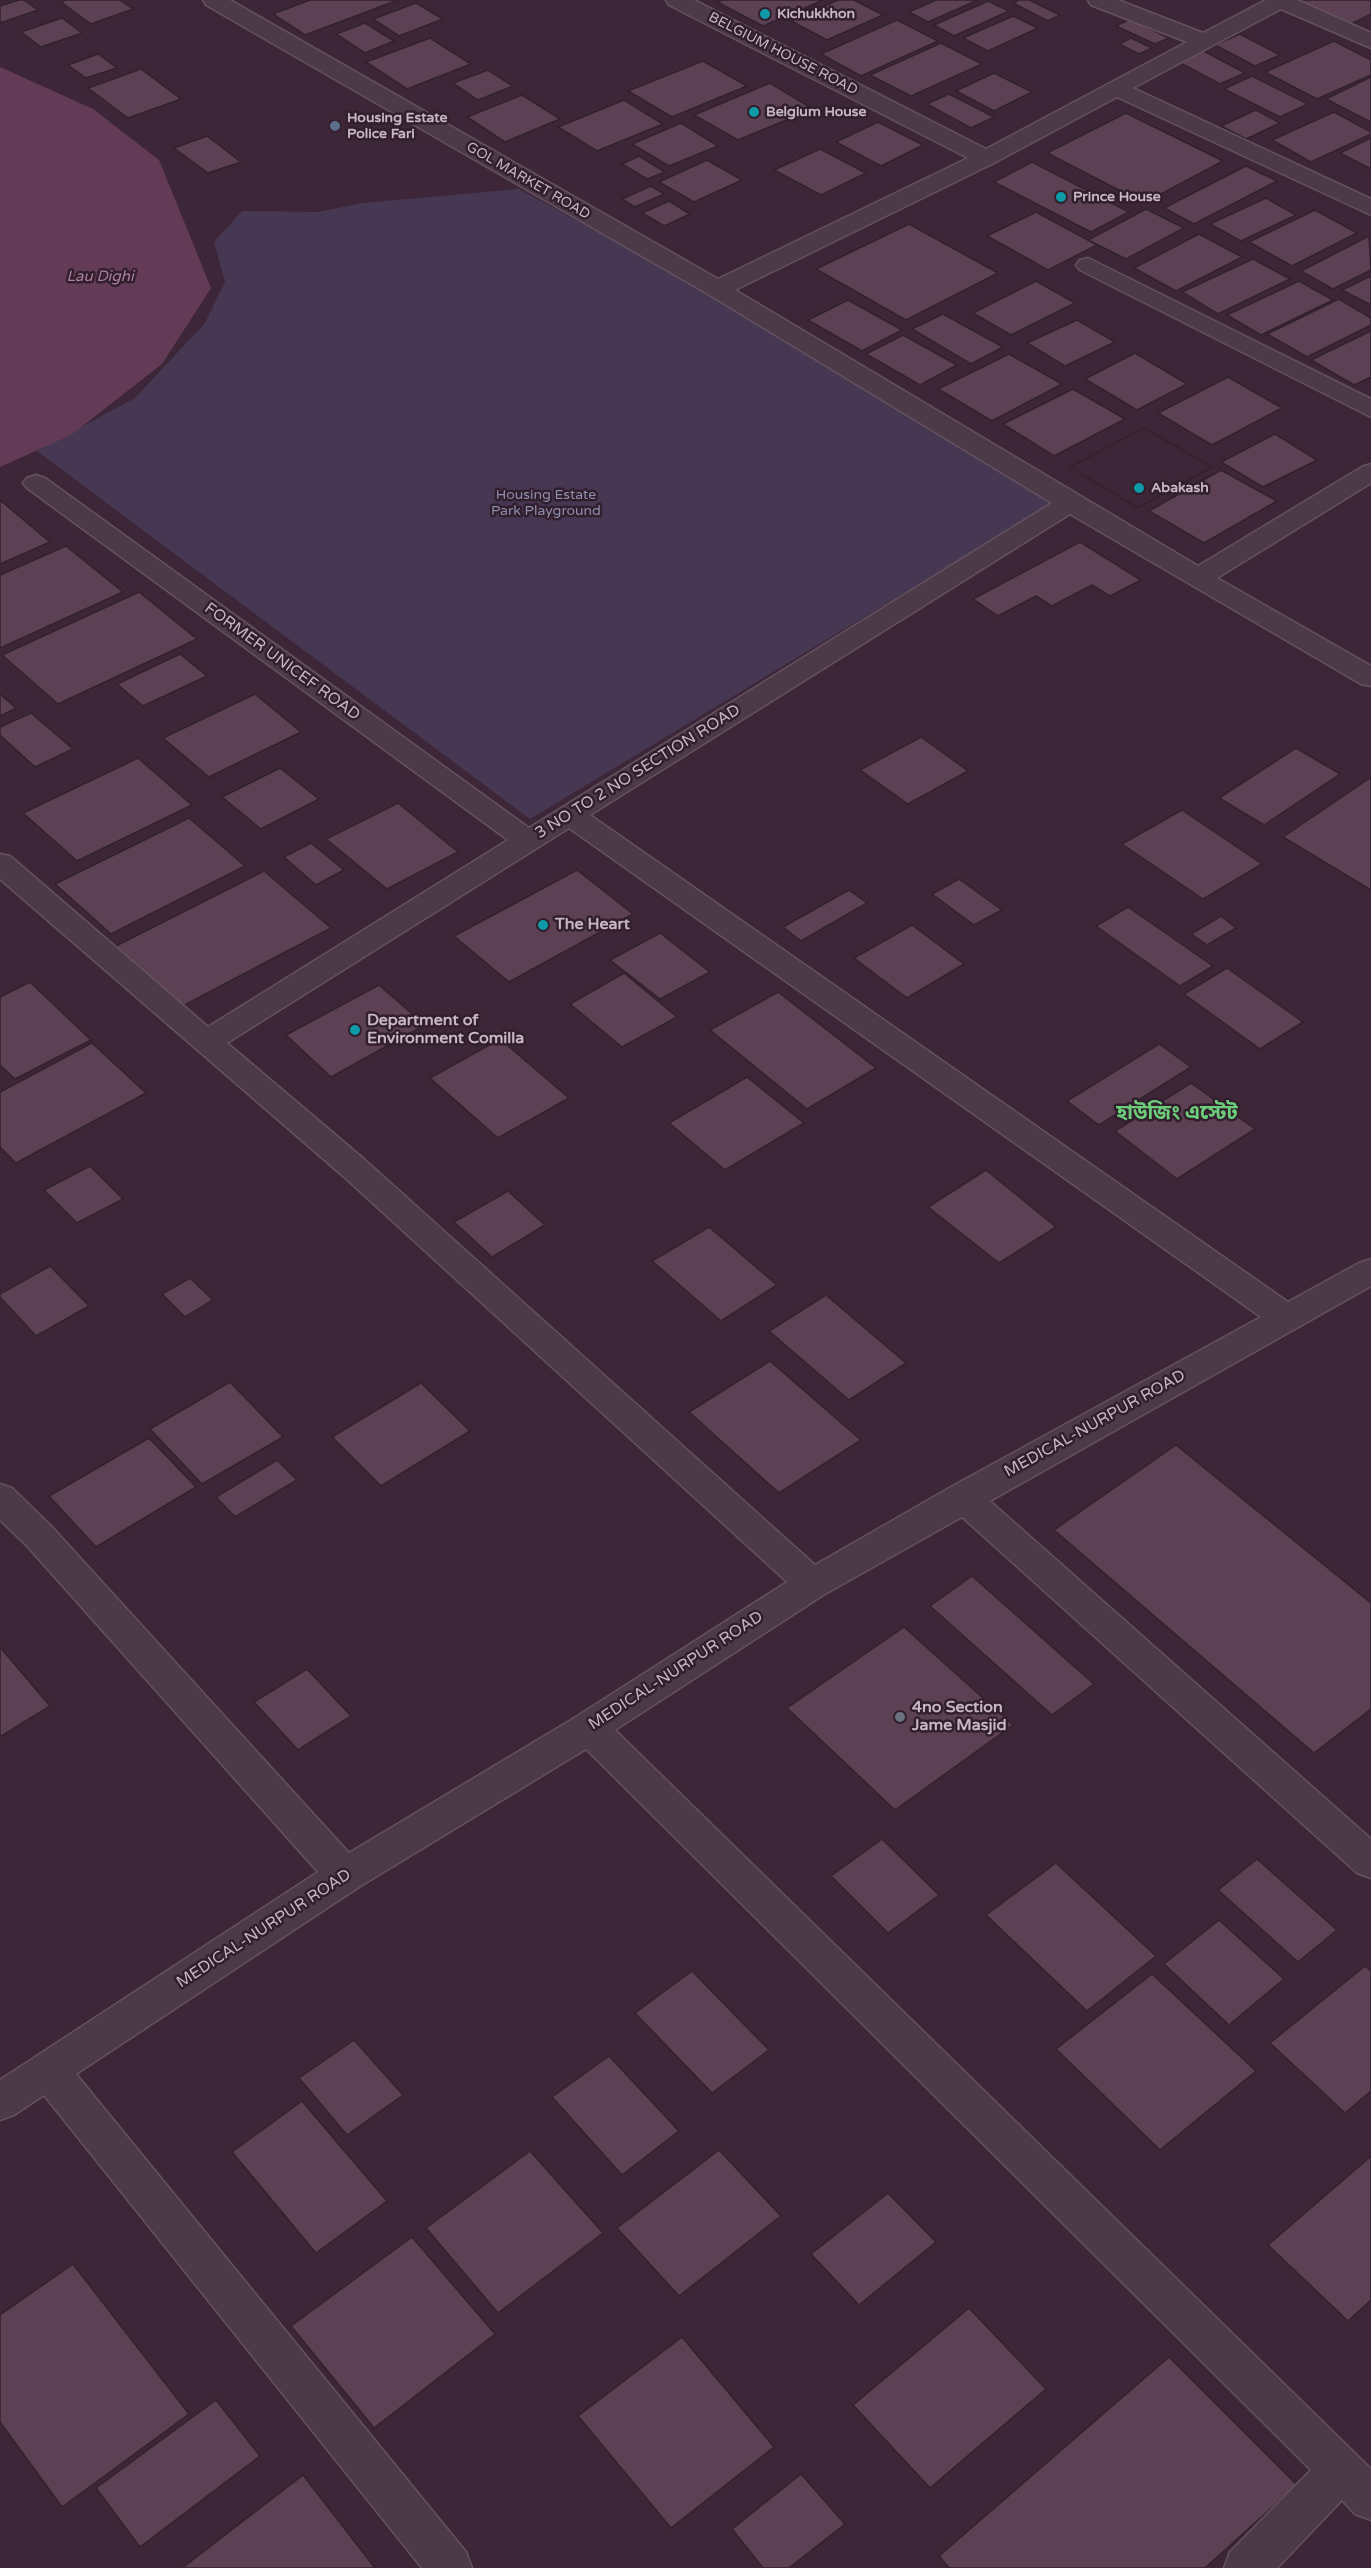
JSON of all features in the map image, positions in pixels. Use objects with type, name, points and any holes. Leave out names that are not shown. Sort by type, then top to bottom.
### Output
[{"type":"street","name":"GOL MARKET ROAD","points":[[214,0],[717,289],[1070,503],[1371,678]]},
{"type":"street","name":"BELGIUM HOUSE ROAD","points":[[677,0],[986,158]]},
{"type":"street","points":[[1099,0],[1203,41]]},
{"type":"street","points":[[717,289],[986,158],[1282,0],[1371,41]]},
{"type":"street","points":[[1115,88],[1371,208]]},
{"type":"street","points":[[1088,265],[1371,410]]},
{"type":"street","points":[[1198,578],[1371,472]]},
{"type":"street","name":"FORMER UNICEF ROAD","points":[[36,483],[528,841]]},
{"type":"street","name":"3 NO TO 2 NO SECTION ROAD","points":[[206,1042],[1070,503]]},
{"type":"street","points":[[570,815],[1287,1318]]},
{"type":"street","points":[[0,863],[500,1298],[813,1584]]},
{"type":"street","name":"MEDICAL-NURPUR ROAD","points":[[0,2102],[345,1875],[589,1728],[813,1584],[963,1497],[1371,1270]]},
{"type":"street","points":[[963,1497],[1371,1862]]},
{"type":"street","points":[[0,1498],[39,1536],[345,1875]]},
{"type":"street","points":[[589,1728],[1371,2499]]},
{"type":"street","points":[[49,2071],[450,2568]]},
{"type":"street","points":[[1246,2568],[1341,2470]]},
{"type":"green space","name":"Housing Estate Park Playground","points":[[519,189],[773,328],[1053,503],[530,819],[37,451],[135,398],[205,323],[225,282],[214,242],[242,211],[318,212],[363,203]]},
{"type":"water","name":"Lau Dighi","points":[[0,67],[93,109],[159,160],[211,288],[162,364],[71,435],[0,467]]},
{"type":"building","points":[[24,0],[38,10],[0,23],[0,6]]},
{"type":"building","points":[[66,0],[120,0],[133,9],[91,24],[61,2]]},
{"type":"building","points":[[310,0],[398,0],[305,35],[273,14]]},
{"type":"building","name":"Kichukkhon","points":[[723,0],[823,0],[763,26],[717,2]]},
{"type":"building","points":[[838,0],[854,0],[883,15],[827,40],[791,21]]},
{"type":"building","points":[[936,0],[978,0],[928,22],[909,12]]},
{"type":"building","points":[[1019,0],[1029,0],[1060,15],[1048,21],[1013,3]]},
{"type":"building","points":[[1291,0],[1371,0],[1371,14],[1347,26]]},
{"type":"building","points":[[988,1],[1009,11],[954,36],[934,25]]},
{"type":"building","points":[[416,3],[443,19],[399,36],[373,19]]},
{"type":"building","points":[[1013,16],[1038,28],[988,51],[963,38]]},
{"type":"building","points":[[62,18],[82,33],[41,47],[21,32]]},
{"type":"building","points":[[1130,19],[1169,38],[1155,44],[1116,26]]},
{"type":"building","points":[[897,20],[938,41],[861,76],[821,54]]},
{"type":"building","points":[[365,23],[394,41],[365,53],[336,34]]},
{"type":"building","points":[[1240,34],[1280,55],[1255,66],[1215,45]]},
{"type":"building","points":[[430,38],[471,64],[407,89],[366,62]]},
{"type":"building","points":[[1131,38],[1152,48],[1139,54],[1119,44]]},
{"type":"building","points":[[1334,41],[1371,60],[1371,75],[1317,99],[1265,72]]},
{"type":"building","points":[[941,43],[982,64],[911,96],[870,75]]},
{"type":"building","points":[[1200,49],[1245,73],[1220,84],[1175,60]]},
{"type":"building","points":[[98,54],[117,68],[86,78],[68,65]]},
{"type":"building","points":[[703,61],[747,86],[672,117],[628,91]]},
{"type":"building","points":[[141,69],[181,99],[128,118],[88,88]]},
{"type":"building","points":[[488,70],[513,86],[478,100],[453,83]]},
{"type":"building","points":[[994,73],[1032,92],[994,111],[956,91]]},
{"type":"building","points":[[1252,76],[1308,104],[1280,117],[1224,89]]},
{"type":"building","points":[[1371,77],[1371,122],[1326,99]]},
{"type":"building","name":"Belgium House","points":[[770,83],[813,109],[738,140],[694,115]]},
{"type":"building","points":[[949,94],[994,117],[971,128],[927,104]]},
{"type":"building","points":[[522,95],[560,119],[505,142],[467,117]]},
{"type":"building","points":[[624,100],[663,124],[597,151],[558,127]]},
{"type":"building","points":[[1256,110],[1280,123],[1246,139],[1221,126]]},
{"type":"building","points":[[1334,112],[1371,134],[1311,162],[1272,140]]},
{"type":"building","points":[[1126,113],[1223,161],[1144,203],[1047,153]]},
{"type":"building","points":[[878,122],[923,145],[881,166],[836,142]]},
{"type":"building","points":[[681,123],[718,146],[669,166],[632,144]]},
{"type":"building","points":[[207,136],[241,162],[208,173],[174,148]]},
{"type":"building","points":[[1371,138],[1371,169],[1340,153]]},
{"type":"building","points":[[820,149],[866,173],[821,195],[774,170]]},
{"type":"building","points":[[639,156],[665,172],[647,179],[622,164]]},
{"type":"building","points":[[707,160],[742,180],[694,202],[659,182]]},
{"type":"building","name":"Prince House","points":[[1032,162],[1129,212],[1091,232],[994,182]]},
{"type":"building","points":[[1246,166],[1277,181],[1194,224],[1164,208]]},
{"type":"building","points":[[651,186],[664,194],[635,207],[622,199]]},
{"type":"building","points":[[1266,198],[1296,215],[1241,241],[1210,224]]},
{"type":"building","points":[[669,201],[690,214],[664,226],[642,213]]},
{"type":"building","points":[[1146,209],[1184,228],[1126,259],[1088,240]]},
{"type":"building","points":[[1315,210],[1357,233],[1292,266],[1249,242]]},
{"type":"building","points":[[1036,212],[1097,245],[1048,270],[987,236]]},
{"type":"building","points":[[909,224],[998,273],[906,320],[816,269]]},
{"type":"building","points":[[1199,234],[1242,257],[1176,291],[1134,268]]},
{"type":"building","points":[[1369,236],[1371,270],[1333,289],[1301,271]]},
{"type":"building","points":[[1253,259],[1290,279],[1218,314],[1182,292]]},
{"type":"building","points":[[1371,276],[1371,305],[1342,290]]},
{"type":"building","points":[[1036,281],[1075,303],[1011,335],[973,313]]},
{"type":"building","points":[[1299,281],[1333,300],[1261,335],[1227,315]]},
{"type":"building","points":[[1339,299],[1371,318],[1371,325],[1307,357],[1267,334]]},
{"type":"building","points":[[848,300],[902,330],[862,351],[808,320]]},
{"type":"building","points":[[943,314],[1003,347],[971,364],[912,329]]},
{"type":"building","points":[[1077,320],[1115,342],[1065,366],[1027,343]]},
{"type":"building","points":[[1371,331],[1371,377],[1354,385],[1311,360]]},
{"type":"building","points":[[903,335],[957,365],[920,385],[866,354]]},
{"type":"building","points":[[1135,353],[1187,384],[1137,410],[1085,379]]},
{"type":"building","points":[[1009,354],[1062,384],[992,421],[938,389]]},
{"type":"building","points":[[1228,377],[1282,408],[1212,445],[1158,413]]},
{"type":"building","points":[[1073,389],[1125,419],[1054,456],[1003,424]]},
{"type":"building","name":"Abakash","points":[[1144,428],[1212,467],[1138,508],[1070,467]]},
{"type":"building","name":"Abakash","points":[[1144,428],[1212,467],[1138,508],[1070,467]]},
{"type":"building","points":[[1275,434],[1317,460],[1263,487],[1221,462]]},
{"type":"building","points":[[1221,470],[1277,501],[1204,543],[1149,511]]},
{"type":"building","points":[[0,500],[50,542],[0,564]]},
{"type":"building","points":[[1080,542],[1141,580],[1110,596],[1092,585],[1052,606],[1036,596],[998,616],[973,599]]},
{"type":"building","points":[[66,546],[123,592],[0,648],[0,575]]},
{"type":"building","points":[[139,592],[197,639],[58,704],[2,655]]},
{"type":"building","points":[[180,654],[207,676],[143,706],[117,684]]},
{"type":"building","points":[[0,694],[16,708],[0,716]]},
{"type":"building","points":[[255,694],[301,732],[209,777],[163,738]]},
{"type":"building","points":[[31,713],[73,749],[35,767],[0,735],[0,727]]},
{"type":"building","points":[[921,737],[968,771],[908,804],[860,770]]},
{"type":"building","points":[[1296,748],[1340,774],[1264,825],[1219,798]]},
{"type":"building","points":[[138,758],[192,805],[77,861],[23,813]]},
{"type":"building","points":[[280,768],[319,799],[261,829],[222,797]]},
{"type":"building","points":[[1371,777],[1371,890],[1283,837]]},
{"type":"building","points":[[398,803],[458,852],[387,889],[326,839]]},
{"type":"building","points":[[1182,810],[1262,864],[1203,899],[1122,844]]},
{"type":"building","points":[[189,818],[245,866],[111,934],[55,884]]},
{"type":"building","points":[[311,843],[344,870],[316,885],[284,857]]},
{"type":"building","name":"The Heart","points":[[577,870],[633,914],[509,982],[454,936]]},
{"type":"building","points":[[264,871],[331,928],[177,1009],[112,948]]},
{"type":"building","points":[[959,879],[1002,910],[974,925],[932,894]]},
{"type":"building","points":[[849,890],[867,903],[801,941],[783,927]]},
{"type":"building","points":[[1128,907],[1213,966],[1180,986],[1096,926]]},
{"type":"building","points":[[1221,916],[1236,928],[1207,945],[1191,934]]},
{"type":"building","points":[[912,925],[964,964],[907,998],[854,958]]},
{"type":"building","points":[[660,933],[710,972],[660,999],[610,960]]},
{"type":"building","points":[[1227,968],[1303,1022],[1260,1049],[1184,994]]},
{"type":"building","points":[[624,973],[677,1017],[622,1047],[570,1004]]},
{"type":"building","points":[[30,982],[91,1040],[15,1079],[0,1065],[0,997]]},
{"type":"building","name":"Department of Environment Comilla","points":[[379,985],[425,1025],[331,1077],[286,1035]]},
{"type":"building","points":[[778,992],[876,1068],[807,1109],[710,1030]]},
{"type":"building","points":[[500,1039],[569,1098],[498,1138],[430,1078]]},
{"type":"building","points":[[92,1043],[146,1093],[16,1163],[0,1147],[0,1092]]},
{"type":"building","points":[[1159,1044],[1191,1067],[1099,1125],[1067,1101]]},
{"type":"building","points":[[747,1077],[804,1123],[725,1170],[669,1123]]},
{"type":"building","points":[[1191,1083],[1255,1129],[1177,1179],[1115,1131]]},
{"type":"building","points":[[90,1166],[123,1199],[77,1223],[44,1190]]},
{"type":"building","points":[[986,1170],[1056,1227],[999,1263],[928,1207]]},
{"type":"building","points":[[508,1191],[545,1225],[492,1257],[454,1222]]},
{"type":"building","points":[[709,1227],[777,1285],[721,1321],[652,1261]]},
{"type":"building","points":[[50,1266],[89,1306],[36,1336],[0,1297],[0,1294]]},
{"type":"building","points":[[190,1278],[213,1300],[185,1317],[162,1294]]},
{"type":"building","points":[[826,1295],[906,1363],[849,1400],[769,1331]]},
{"type":"building","points":[[770,1361],[861,1440],[779,1493],[689,1412]]},
{"type":"building","points":[[230,1382],[283,1437],[202,1484],[150,1429]]},
{"type":"building","points":[[421,1383],[470,1431],[381,1486],[332,1437]]},
{"type":"building","points":[[149,1438],[196,1487],[96,1547],[49,1496]]},
{"type":"building","points":[[1176,1445],[1371,1603],[1371,1709],[1314,1753],[1054,1530]]},
{"type":"building","points":[[277,1460],[297,1480],[235,1517],[216,1497]]},
{"type":"building","points":[[972,1576],[1094,1684],[1052,1715],[930,1606]]},
{"type":"building","name":"4no Section Jame Masjid","points":[[904,1627],[1013,1725],[895,1810],[787,1708]]},
{"type":"building","points":[[0,1647],[50,1706],[0,1737]]},
{"type":"building","points":[[307,1669],[351,1716],[298,1750],[254,1702]]},
{"type":"building","points":[[882,1839],[939,1895],[888,1933],[831,1876]]},
{"type":"building","points":[[1257,1859],[1337,1930],[1298,1962],[1218,1890]]},
{"type":"building","points":[[1056,1863],[1156,1956],[1087,2011],[986,1915]]},
{"type":"building","points":[[1219,1920],[1284,1979],[1229,2025],[1164,1964]]},
{"type":"building","points":[[1365,1966],[1371,1971],[1371,2091],[1345,2113],[1270,2043]]},
{"type":"building","points":[[692,1971],[769,2050],[712,2093],[635,2013]]},
{"type":"building","points":[[1152,1974],[1256,2071],[1160,2150],[1056,2049]]},
{"type":"building","points":[[354,2040],[403,2095],[347,2135],[299,2078]]},
{"type":"building","points":[[609,2056],[679,2131],[622,2175],[552,2097]]},
{"type":"building","points":[[302,2101],[387,2201],[316,2253],[232,2152]]},
{"type":"building","points":[[719,2150],[781,2216],[679,2296],[617,2228]]},
{"type":"building","points":[[530,2151],[603,2233],[498,2313],[426,2228]]},
{"type":"building","points":[[1371,2156],[1371,2300],[1348,2321],[1268,2245]]},
{"type":"building","points":[[888,2193],[936,2242],[859,2305],[811,2254]]},
{"type":"building","points":[[412,2237],[495,2334],[374,2428],[291,2326]]},
{"type":"building","points":[[73,2264],[189,2414],[62,2507],[0,2422],[0,2315]]},
{"type":"building","points":[[969,2308],[1046,2389],[930,2488],[853,2405]]},
{"type":"building","points":[[682,2337],[774,2447],[671,2528],[578,2416]]},
{"type":"building","points":[[1169,2357],[1297,2485],[1205,2568],[949,2568],[939,2556]]},
{"type":"building","points":[[216,2400],[260,2456],[140,2547],[96,2488]]},
{"type":"building","points":[[801,2474],[845,2524],[789,2568],[763,2568],[732,2529]]},
{"type":"building","points":[[303,2475],[375,2568],[182,2568]]},
{"type":"place","name":"Kichukkhon","points":[[765,14]]},
{"type":"place","name":"Belgium House","points":[[754,112]]},
{"type":"place","name":"Housing Estate Police Fari","points":[[335,126]]},
{"type":"place","name":"Prince House","points":[[1061,197]]},
{"type":"place","name":"Abakash","points":[[1139,488]]},
{"type":"place","name":"The Heart","points":[[543,925]]},
{"type":"place","name":"Department of Environment Comilla","points":[[355,1030]]},
{"type":"place","name":"4no Section Jame Masjid","points":[[900,1717]]},
{"type":"district","name":"হাউজিং এস্টেট","points":[[1177,1114]]}]
